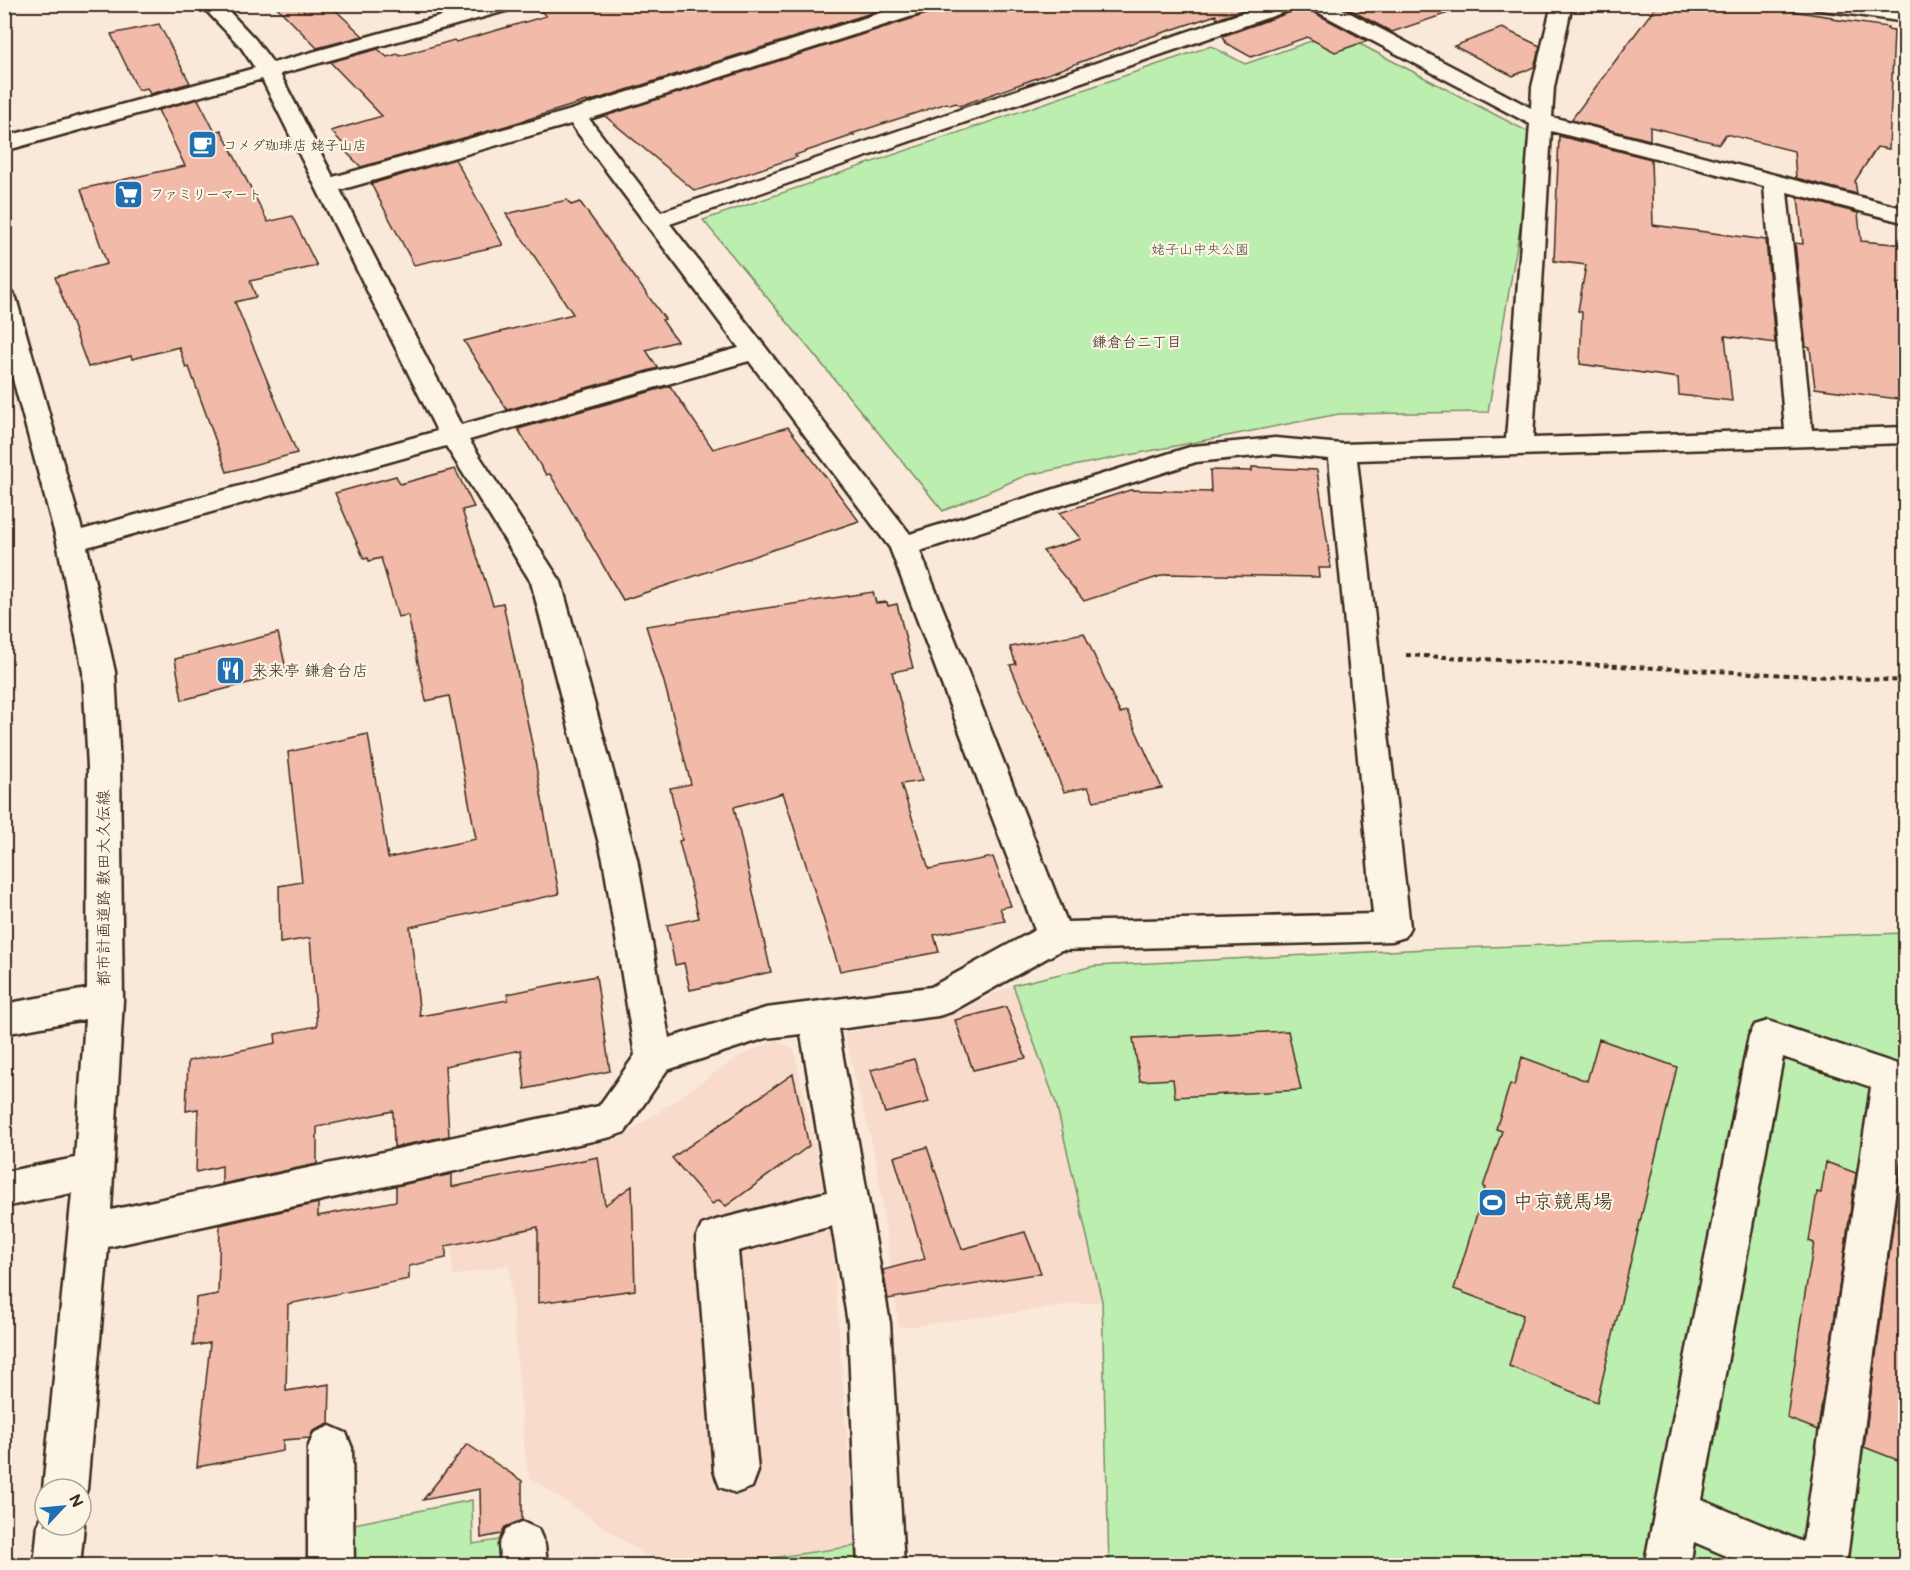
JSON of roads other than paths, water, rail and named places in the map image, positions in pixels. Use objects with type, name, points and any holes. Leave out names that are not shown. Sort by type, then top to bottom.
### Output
[{"type":"street","points":[[210,4],[248,43],[268,71],[453,436],[546,582],[620,859],[654,1058]]},
{"type":"street","points":[[4,144],[509,4]]},
{"type":"street","points":[[327,186],[576,116],[930,4]]},
{"type":"street","points":[[656,221],[1289,4]]},
{"type":"street","points":[[1317,4],[1540,121],[1905,216]]},
{"type":"street","points":[[1519,447],[1543,87],[1562,4]]},
{"type":"street","points":[[1821,4],[1905,16]]},
{"type":"street","points":[[576,116],[904,546],[1055,936]]},
{"type":"street","points":[[1775,182],[1799,438]]},
{"type":"street","name":"都市計画道路 敷田大久伝線","points":[[4,298],[71,542],[99,672],[104,768],[105,1000],[89,1233],[66,1477]]},
{"type":"street","points":[[71,542],[756,351]]},
{"type":"street","points":[[904,546],[1193,454],[1275,446],[1342,452],[1905,435]]},
{"type":"street","points":[[89,1233],[611,1120],[654,1058],[766,1023],[938,1001],[1055,936],[1392,927],[1342,452]]},
{"type":"street","points":[[4,1019],[105,1000]]},
{"type":"street","points":[[817,1016],[869,1323],[881,1566]]},
{"type":"street","points":[[1667,1566],[1768,1036],[1898,1081],[1824,1566]]},
{"type":"street","points":[[4,1190],[93,1170]]},
{"type":"street","points":[[736,1471],[716,1238],[849,1204]]},
{"type":"street","points":[[330,1448],[331,1566]]},
{"type":"street","points":[[1677,1512],[1806,1566]]},
{"type":"street","points":[[57,1566],[60,1537]]},
{"type":"place","name":"コメダ珈琲店 姥子山店","points":[[202,145]]},
{"type":"place","name":"ファミリーマート","points":[[129,194]]},
{"type":"place","name":"来来亭 鎌倉台店","points":[[231,671]]},
{"type":"place","name":"中京競馬場","points":[[1492,1202]]},
{"type":"district","name":"鎌倉台二丁目","points":[[1137,342]]},
{"type":"park label","name":"姥子山中央公園","points":[[1200,249]]}]
